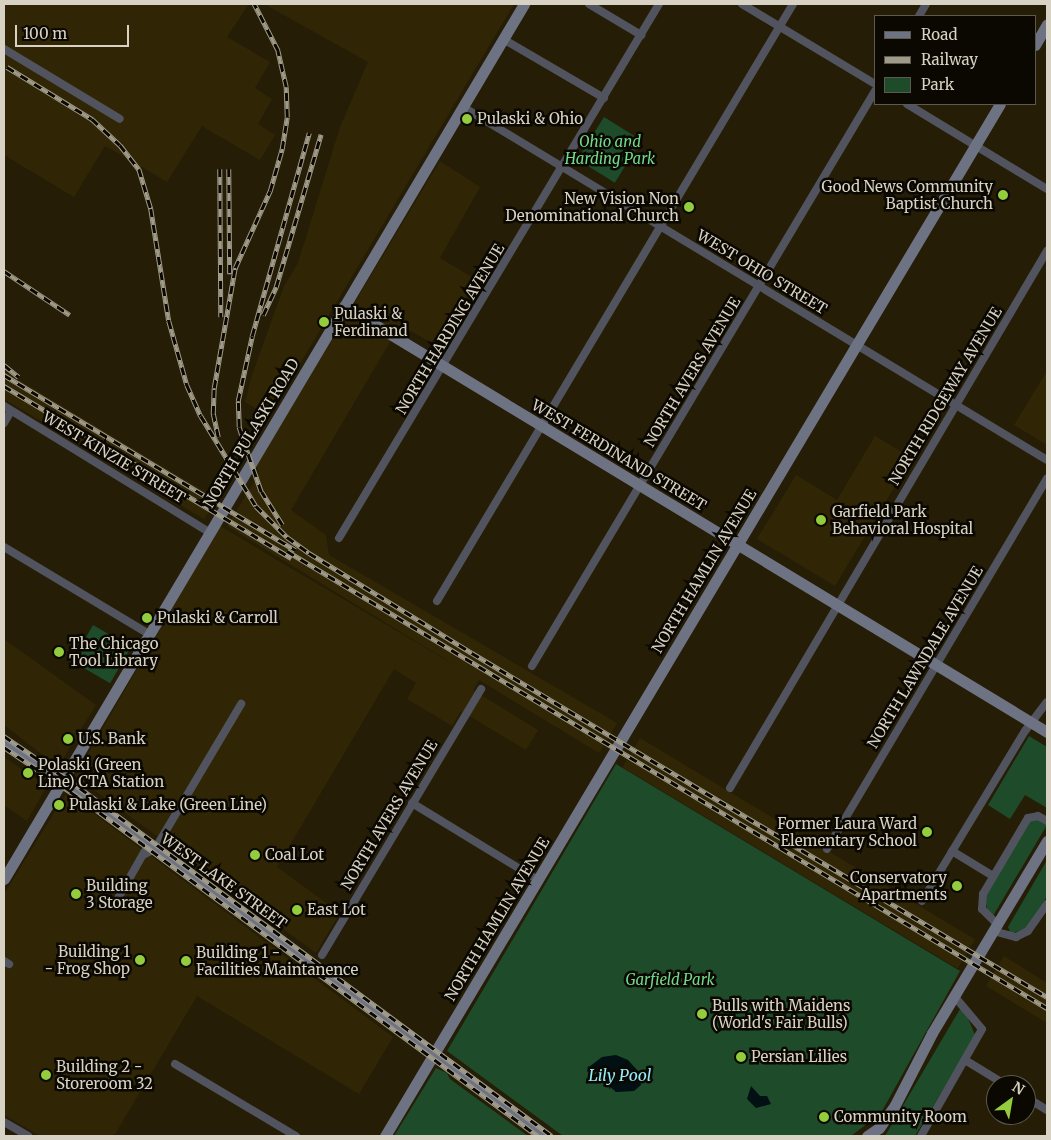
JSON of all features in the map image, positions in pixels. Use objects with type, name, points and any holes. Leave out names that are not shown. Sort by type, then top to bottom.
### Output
[{"type":"street","name":"NORTH PULASKI ROAD","points":[[4,879],[7,865],[62,781],[524,4]]},
{"type":"street","points":[[589,4],[641,35]]},
{"type":"street","name":"NORTH HARDING AVENUE","points":[[339,538],[444,366],[659,4]]},
{"type":"street","points":[[742,4],[874,83]]},
{"type":"street","points":[[437,601],[793,4]]},
{"type":"street","points":[[920,15],[926,4]]},
{"type":"street","points":[[1036,43],[1047,24]]},
{"type":"street","points":[[504,39],[604,98]]},
{"type":"street","points":[[4,49],[120,119]]},
{"type":"street","name":"NORTH AVERS AVENUE","points":[[532,666],[874,93]]},
{"type":"street","points":[[909,105],[1047,189]]},
{"type":"street","name":"NORTH HAMLIN AVENUE","points":[[385,1136],[999,105]]},
{"type":"street","name":"WEST OHIO STREET","points":[[463,107],[1047,460]]},
{"type":"street","name":"NORTH RIDGEWAY AVENUE","points":[[730,788],[1047,251]]},
{"type":"street","name":"WEST FERDINAND STREET","points":[[344,306],[1047,732]]},
{"type":"street","points":[[4,423],[7,408]]},
{"type":"street","name":"WEST KINZIE STREET","points":[[7,408],[209,532]]},
{"type":"street","name":"NORTH LAWNDALE AVENUE","points":[[827,849],[1047,478]]},
{"type":"street","points":[[4,547],[150,634]]},
{"type":"street","name":"NORTH AVERS AVENUE","points":[[320,970],[322,956],[481,689]]},
{"type":"street","points":[[922,901],[1032,723],[1047,702]]},
{"type":"street","points":[[117,900],[143,855],[162,838],[241,704]]},
{"type":"street","name":"WEST LAKE STREET","points":[[4,732],[62,781]]},
{"type":"street","name":"WEST LAKE STREET","points":[[4,741],[100,808],[419,1042],[437,1048],[450,1065],[546,1136]]},
{"type":"street","name":"WEST LAKE STREET","points":[[4,750],[62,781]]},
{"type":"street","points":[[412,803],[538,880]]},
{"type":"street","points":[[1047,821],[1038,816],[1028,818],[993,876],[981,901],[982,909],[995,928],[1016,937],[1028,931],[1047,904]]},
{"type":"street","points":[[873,1134],[895,1105],[954,996],[1047,840]]},
{"type":"street","points":[[952,851],[993,876]]},
{"type":"street","points":[[309,961],[322,956]]},
{"type":"street","points":[[921,1136],[982,1030],[954,996]]},
{"type":"street","points":[[437,1048],[477,1078],[481,1088]]},
{"type":"street","points":[[965,1060],[990,1075]]},
{"type":"street","points":[[175,1064],[296,1136]]},
{"type":"street","points":[[428,1065],[450,1065]]},
{"type":"street","points":[[1036,1103],[1047,1110]]},
{"type":"street","points":[[4,1122],[28,1136]]},
{"type":"shaded area","points":[[4,4],[249,4],[227,37],[270,62],[255,88],[272,99],[258,124],[275,135],[260,160],[202,126],[167,182],[142,167],[135,171],[127,158],[105,146],[74,197],[4,155]]},
{"type":"shaded area","points":[[264,4],[514,4],[269,416],[245,402],[252,375],[284,286],[298,263],[340,127],[368,62]]},
{"type":"shaded area","points":[[440,161],[480,187],[440,258],[482,283],[443,349],[400,325],[291,510],[326,535],[329,555],[617,723],[599,753],[479,680],[473,690],[538,730],[526,750],[461,711],[452,726],[407,699],[416,683],[394,669],[277,867],[340,913],[316,953],[75,776],[220,526],[468,673],[227,526],[258,476],[259,471],[256,466]]},
{"type":"shaded area","points":[[4,371],[217,499],[204,519],[4,399]]},
{"type":"shaded area","points":[[1047,371],[1047,445],[1014,425]]},
{"type":"shaded area","name":"Garfield Park Behavioral Hospital","points":[[875,436],[912,458],[835,586],[757,539],[796,475],[837,500]]},
{"type":"shaded area","points":[[4,639],[96,705],[58,767],[4,725]]},
{"type":"shaded area","points":[[640,738],[975,939],[958,969],[622,767]]},
{"type":"shaded area","points":[[4,757],[47,786],[27,821],[4,805]]},
{"type":"shaded area","points":[[65,795],[93,813],[393,1037],[359,1094],[197,996],[114,1136],[40,1136],[4,1115],[4,894]]},
{"type":"shaded area","points":[[1004,956],[1047,983],[1047,1023],[986,986]]},
{"type":"green space","name":"Ohio and Harding Park","points":[[604,117],[641,140],[615,183],[578,159]]},
{"type":"green space","points":[[93,625],[131,647],[110,683],[72,661]]},
{"type":"green space","points":[[1029,736],[1047,747],[1047,808],[1025,795],[1010,819],[988,805]]},
{"type":"green space","name":"Garfield Park","points":[[616,764],[960,971],[881,1113],[851,1136],[563,1136],[447,1051]]},
{"type":"green space","points":[[1035,818],[1047,825],[993,916],[988,913],[985,896],[1030,820]]},
{"type":"green space","points":[[1047,860],[1047,896],[1028,927],[1011,934],[1008,927]]},
{"type":"green space","points":[[960,1009],[965,1011],[975,1035],[932,1108],[915,1136],[885,1136]]},
{"type":"green space","points":[[436,1068],[447,1073],[450,1079],[528,1136],[394,1136]]},
{"type":"water","name":"Lily Pool","points":[[616,1055],[628,1060],[638,1071],[641,1085],[634,1091],[616,1092],[607,1084],[604,1075],[589,1067],[602,1057]]},
{"type":"water","points":[[751,1086],[760,1096],[767,1096],[771,1104],[756,1108],[747,1099]]},
{"type":"railway","points":[[218,437],[213,414],[214,388],[235,268],[270,191],[282,149],[287,117],[286,87],[278,51],[254,4]]},
{"type":"railway","points":[[7,67],[92,119],[120,145],[139,169],[151,209],[169,321],[187,385],[201,416],[256,506],[287,537],[309,553],[472,653],[1047,997]]},
{"type":"railway","points":[[282,525],[261,492],[239,427],[238,401],[252,336],[309,133]]},
{"type":"railway","points":[[263,315],[276,287],[321,134]]},
{"type":"railway","points":[[220,169],[221,317]]},
{"type":"railway","points":[[229,169],[230,274]]},
{"type":"railway","points":[[4,271],[70,315]]},
{"type":"railway","points":[[4,365],[19,377]]},
{"type":"railway","points":[[4,375],[295,550]]},
{"type":"railway","points":[[4,386],[291,558]]},
{"type":"railway","points":[[287,551],[1047,1008]]},
{"type":"railway","points":[[4,736],[80,788],[552,1136]]},
{"type":"railway","points":[[4,747],[87,803],[538,1136]]},
{"type":"place","name":"Pulaski & Ohio","points":[[467,119]]},
{"type":"place","name":"Good News Community Baptist Church","points":[[1003,195]]},
{"type":"place","name":"New Vision Non Denominational Church","points":[[689,207]]},
{"type":"place","name":"Pulaski & Ferdinand","points":[[324,322]]},
{"type":"place","name":"Garfield Park Behavioral Hospital","points":[[821,520]]},
{"type":"place","name":"Pulaski & Carroll","points":[[147,618]]},
{"type":"place","name":"The Chicago Tool Library","points":[[59,652]]},
{"type":"place","name":"U.S. Bank","points":[[68,739]]},
{"type":"place","name":"Polaski (Green Line) CTA Station","points":[[28,773]]},
{"type":"place","name":"Pulaski & Lake (Green Line)","points":[[59,805]]},
{"type":"place","name":"Former Laura Ward Elementary School","points":[[927,832]]},
{"type":"place","name":"Coal Lot","points":[[255,855]]},
{"type":"place","name":"Conservatory Apartments","points":[[957,886]]},
{"type":"place","name":"Building 3 Storage","points":[[76,894]]},
{"type":"place","name":"East Lot","points":[[297,910]]},
{"type":"place","name":"Building 1 - Frog Shop","points":[[140,960]]},
{"type":"place","name":"Building 1 - Facilities Maintanence","points":[[186,961]]},
{"type":"place","name":"Bulls with Maidens (World's Fair Bulls)","points":[[702,1014]]},
{"type":"place","name":"Persian Lilies","points":[[741,1057]]},
{"type":"place","name":"Building 2 - Storeroom 32","points":[[46,1075]]},
{"type":"place","name":"Community Room","points":[[824,1117]]}]
